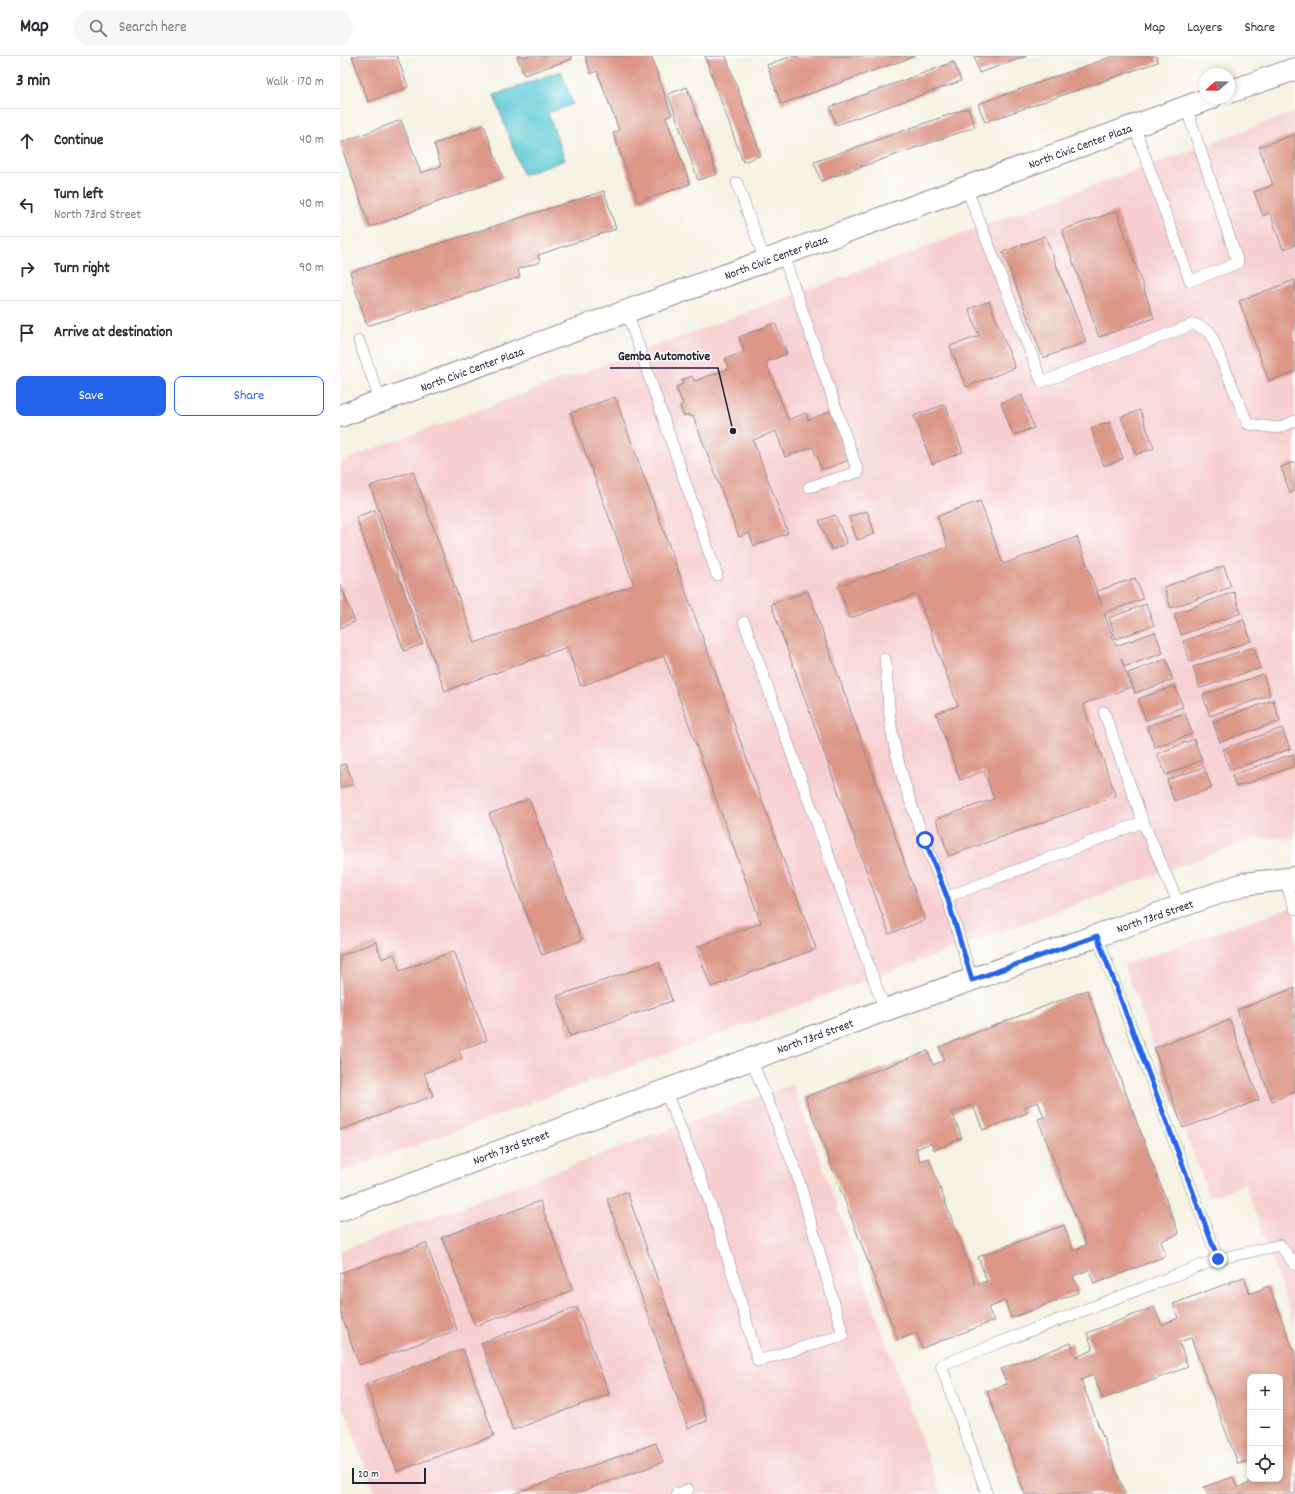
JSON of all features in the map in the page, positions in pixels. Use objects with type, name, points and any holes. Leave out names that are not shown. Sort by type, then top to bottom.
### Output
[{"type":"street","points":[[1235,90],[1295,69]]},
{"type":"street","name":"North Civic Center Plaza","points":[[340,416],[1199,102]]},
{"type":"street","name":"North 73rd Street","points":[[340,1210],[886,1010],[1244,884],[1290,879]]},
{"type":"lane","points":[[1134,126],[1190,281],[1207,275],[1238,263],[1186,107]]},
{"type":"lane","points":[[737,183],[774,258],[858,472],[809,487]]},
{"type":"lane","points":[[966,187],[1042,382],[1194,324],[1210,332],[1248,424],[1278,428],[1295,421]]},
{"type":"lane","points":[[627,312],[717,575]]},
{"type":"lane","points":[[359,340],[381,402]]},
{"type":"lane","points":[[744,622],[886,1010]]},
{"type":"lane","points":[[885,659],[893,737],[906,784],[947,897],[972,980]]},
{"type":"lane","points":[[1104,712],[1143,822],[1180,907]]},
{"type":"lane","points":[[947,897],[1143,822]]},
{"type":"lane","points":[[1290,879],[1295,909]]},
{"type":"lane","points":[[1097,936],[1218,1259]]},
{"type":"lane","points":[[665,1090],[708,1197],[724,1245],[758,1361],[843,1335],[796,1171],[751,1059]]},
{"type":"lane","points":[[987,1494],[941,1365],[1218,1259],[1280,1245],[1295,1265]]},
{"type":"lane","points":[[676,1494],[688,1490]]},
{"type":"shaded area","points":[[1295,112],[1295,839],[1256,838],[340,1173],[340,461]]},
{"type":"shaded area","points":[[1295,905],[1295,1327],[1245,1184],[1209,1197],[1124,965]]},
{"type":"shaded area","points":[[793,1084],[941,1494],[375,1494],[340,1397],[340,1251]]},
{"type":"water","points":[[561,71],[573,104],[548,113],[565,160],[523,175],[494,95]]},
{"type":"building","points":[[352,56],[397,56],[408,87],[368,102]]},
{"type":"building","points":[[517,56],[571,56],[572,59],[524,75]]},
{"type":"building","points":[[585,56],[651,56],[672,115],[666,117],[690,184],[638,202],[613,133],[619,130],[597,71],[591,74]]},
{"type":"building","points":[[705,56],[726,56],[761,155],[743,162]]},
{"type":"building","points":[[792,56],[915,56],[781,104],[767,65]]},
{"type":"building","points":[[974,56],[1027,56],[979,73]]},
{"type":"building","points":[[1114,56],[1156,56],[1158,62],[985,122],[978,104]]},
{"type":"building","points":[[954,62],[961,81],[836,125],[830,107]]},
{"type":"building","points":[[687,87],[717,174],[698,180],[668,94]]},
{"type":"building","points":[[968,108],[975,127],[821,181],[814,162]]},
{"type":"building","points":[[401,120],[421,173],[441,166],[434,144],[484,125],[503,178],[370,227],[340,143]]},
{"type":"building","points":[[1295,134],[1295,245],[1283,249],[1270,213],[1263,216],[1254,192],[1273,185],[1259,147]]},
{"type":"building","points":[[604,191],[616,229],[538,255],[540,262],[518,269],[520,277],[367,326],[350,272]]},
{"type":"building","points":[[1117,211],[1154,318],[1099,337],[1062,230]]},
{"type":"building","points":[[1045,236],[1086,342],[1043,358],[1003,252]]},
{"type":"building","points":[[1295,280],[1295,372],[1269,381],[1239,301]]},
{"type":"building","points":[[989,301],[1015,368],[966,387],[950,346],[979,336],[969,309]]},
{"type":"building","points":[[775,323],[787,354],[766,362],[788,420],[806,413],[808,420],[833,410],[852,459],[822,470],[813,447],[785,457],[776,431],[753,440],[788,533],[754,546],[749,533],[739,537],[693,416],[689,417],[688,414],[684,416],[680,406],[683,404],[676,387],[683,384],[682,380],[692,376],[694,381],[729,369],[725,359],[744,352],[739,337]]},
{"type":"building","points":[[1022,395],[1034,428],[1013,435],[1001,403]]},
{"type":"building","points":[[615,397],[816,949],[711,987],[696,947],[761,923],[664,656],[581,686],[567,647],[445,691],[370,486],[413,471],[475,643],[634,585],[571,413]]},
{"type":"building","points":[[945,404],[963,452],[932,464],[914,416]]},
{"type":"building","points":[[1140,410],[1154,448],[1136,455],[1121,417]]},
{"type":"building","points":[[1110,422],[1123,459],[1104,466],[1091,428]]},
{"type":"building","points":[[1295,462],[1295,491],[1290,493],[1281,467]]},
{"type":"building","points":[[980,501],[1003,564],[1077,537],[1101,604],[1097,591],[1135,578],[1143,599],[1104,613],[1116,646],[1155,632],[1163,653],[1124,667],[1131,687],[1083,704],[1116,796],[949,856],[936,819],[994,799],[984,771],[960,780],[936,713],[958,706],[917,594],[850,618],[838,586],[948,547],[937,516]]},
{"type":"building","points":[[375,510],[423,644],[404,651],[356,517]]},
{"type":"building","points":[[867,511],[875,534],[857,540],[849,517]]},
{"type":"building","points":[[835,515],[847,543],[832,550],[819,521]]},
{"type":"building","points":[[1224,566],[1231,587],[1171,608],[1164,587]]},
{"type":"building","points":[[340,584],[355,622],[340,628]]},
{"type":"building","points":[[808,591],[925,920],[889,934],[771,604]]},
{"type":"building","points":[[1234,592],[1241,613],[1181,635],[1174,614]]},
{"type":"building","points":[[1146,604],[1154,625],[1116,639],[1109,618]]},
{"type":"building","points":[[1244,620],[1251,641],[1190,662],[1183,641]]},
{"type":"building","points":[[1254,647],[1260,668],[1200,688],[1193,667]]},
{"type":"building","points":[[1166,659],[1173,680],[1135,693],[1128,673]]},
{"type":"building","points":[[1263,674],[1270,695],[1210,716],[1203,695]]},
{"type":"building","points":[[1175,686],[1183,707],[1146,720],[1138,699]]},
{"type":"building","points":[[1273,700],[1280,721],[1220,742],[1213,722]]},
{"type":"building","points":[[1185,713],[1192,734],[1155,747],[1147,726]]},
{"type":"building","points":[[1282,728],[1290,749],[1230,770],[1223,749]]},
{"type":"building","points":[[1194,739],[1202,760],[1166,775],[1157,754]]},
{"type":"building","points":[[1293,754],[1295,766],[1236,787],[1232,775]]},
{"type":"building","points":[[346,764],[353,784],[340,788],[340,766]]},
{"type":"building","points":[[1204,767],[1212,788],[1174,801],[1167,780]]},
{"type":"building","points":[[529,799],[582,940],[542,955],[489,814]]},
{"type":"building","points":[[376,942],[382,959],[394,954],[400,971],[454,951],[487,1040],[459,1050],[462,1059],[424,1073],[433,1096],[340,1130],[340,956]]},
{"type":"building","points":[[659,962],[672,1001],[570,1036],[557,996]]},
{"type":"building","points":[[1295,988],[1295,1092],[1272,1101],[1237,1010]]},
{"type":"building","points":[[1087,990],[1179,1234],[1161,1241],[1166,1256],[1094,1284],[1089,1270],[1073,1276],[1079,1292],[1011,1318],[1005,1301],[988,1308],[994,1321],[922,1348],[917,1333],[898,1340],[805,1097],[928,1051],[933,1065],[944,1060],[939,1047]],"holes":[[[1038,1102],[1044,1117],[1038,1119],[1086,1245],[1073,1250],[1064,1225],[978,1257],[987,1281],[976,1285],[929,1158],[920,1161],[916,1149],[931,1143],[934,1150],[962,1138],[952,1112],[973,1105],[983,1130],[1027,1113],[1024,1107]]]},
{"type":"building","points":[[1230,1020],[1259,1100],[1183,1128],[1154,1048]]},
{"type":"building","points":[[627,1192],[707,1421],[688,1428],[607,1199]]},
{"type":"building","points":[[540,1201],[573,1290],[475,1326],[442,1237]]},
{"type":"building","points":[[426,1243],[457,1330],[359,1365],[340,1311],[340,1273]]},
{"type":"building","points":[[1244,1277],[1250,1294],[1269,1286],[1295,1354],[1295,1494],[1207,1494],[1204,1487],[1233,1477],[1237,1488],[1248,1484],[1249,1482],[1283,1482],[1283,1374],[1247,1374],[1247,1461],[1238,1464],[1191,1338],[1179,1342],[1188,1367],[1103,1399],[1093,1375],[1081,1380],[1125,1494],[1025,1494],[987,1391],[1007,1384],[1001,1369],[1071,1343],[1076,1357],[1093,1350],[1087,1333],[1154,1307],[1162,1325],[1178,1318],[1173,1304]]},
{"type":"building","points":[[577,1307],[609,1394],[513,1430],[481,1343]]},
{"type":"building","points":[[463,1349],[494,1436],[397,1471],[366,1384]]},
{"type":"building","points":[[656,1443],[663,1462],[574,1494],[513,1494]]},
{"type":"place","name":"Gemba Automotive","points":[[733,431]]},
{"type":"route","points":[[925,840],[947,897],[972,980],[1097,936],[1218,1259]]}]
